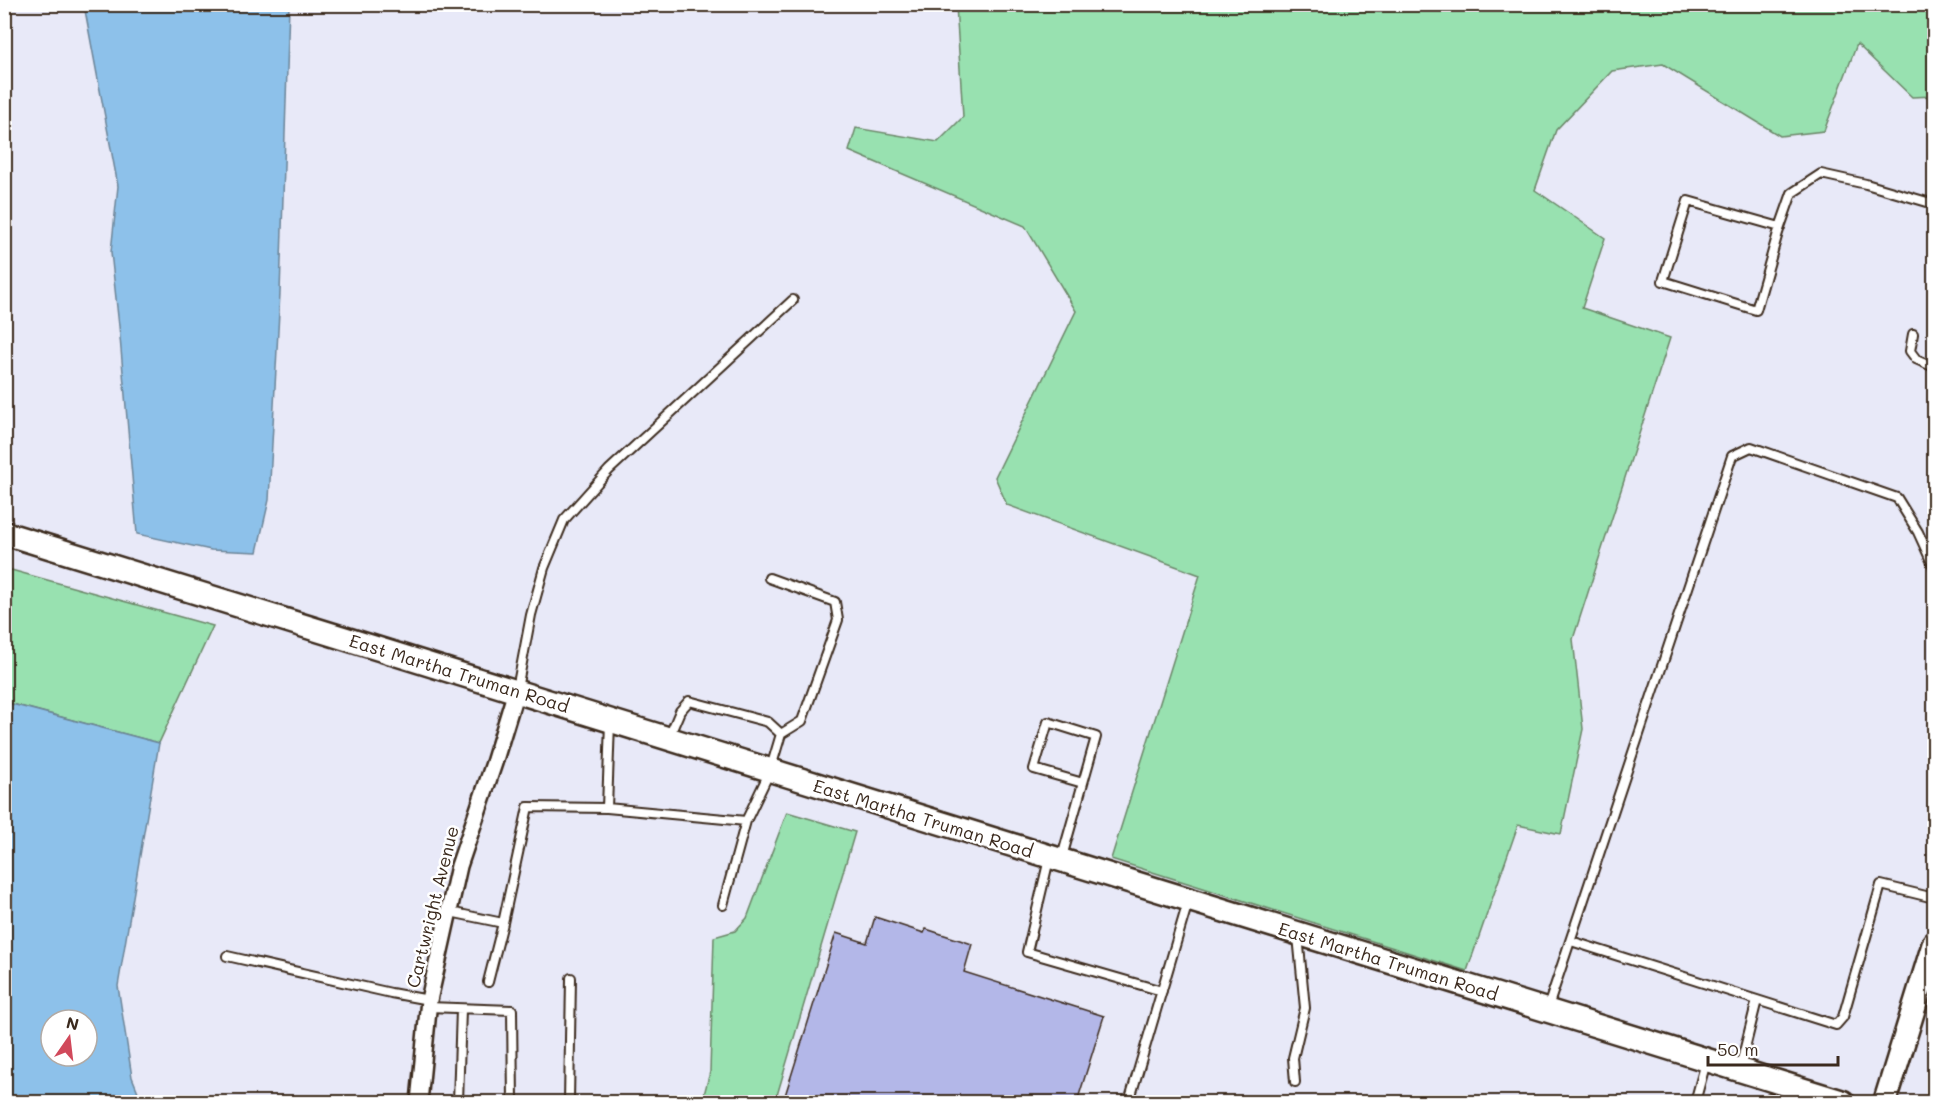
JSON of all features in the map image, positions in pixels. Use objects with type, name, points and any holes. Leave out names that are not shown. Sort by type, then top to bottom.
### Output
[{"type":"main road","name":"East Martha Truman Road","points":[[4,533],[1707,1060],[1791,1091],[1843,1102]]},
{"type":"main road","points":[[1885,1102],[1933,953]]},
{"type":"street","name":"Cartwright Avenue","points":[[419,1102],[429,1003],[459,866],[516,691]]},
{"type":"lane","points":[[1780,227],[1688,201],[1663,281],[1756,310],[1792,193],[1821,174],[1935,204]]},
{"type":"lane","points":[[516,691],[531,615],[544,568],[564,520],[609,470],[793,300]]},
{"type":"lane","points":[[1913,334],[1910,351],[1916,359],[1935,367]]},
{"type":"lane","points":[[1547,1011],[1732,456],[1751,447],[1897,498],[1918,532],[1935,567]]},
{"type":"lane","points":[[723,905],[746,821],[770,771],[781,734],[802,721],[838,620],[835,602],[769,578]]},
{"type":"lane","points":[[668,739],[680,711],[689,701],[768,722],[781,734]]},
{"type":"lane","points":[[607,808],[610,720]]},
{"type":"lane","points":[[1083,783],[1034,769],[1048,722],[1096,737],[1083,783],[1055,859],[1027,952],[1162,991]]},
{"type":"lane","points":[[488,982],[528,807],[607,808],[746,821]]},
{"type":"lane","points":[[1571,940],[1836,1025],[1843,1017],[1881,885],[1935,898]]},
{"type":"lane","points":[[1129,1102],[1188,900]]},
{"type":"lane","points":[[450,912],[503,923]]},
{"type":"lane","points":[[1295,1082],[1293,1058],[1305,1008],[1298,934]]},
{"type":"lane","points":[[227,956],[460,1009],[512,1010],[513,1102]]},
{"type":"lane","points":[[569,1102],[571,978]]},
{"type":"lane","points":[[1739,1071],[1757,1000]]},
{"type":"lane","points":[[458,1102],[460,1009]]},
{"type":"lane","points":[[1695,1102],[1707,1060]]},
{"type":"green space","points":[[956,5],[1934,5],[1934,96],[1912,97],[1857,44],[1824,131],[1780,136],[1663,64],[1612,71],[1556,130],[1535,190],[1605,238],[1582,308],[1670,338],[1573,639],[1583,729],[1561,834],[1518,825],[1467,971],[1111,859],[1200,575],[1007,505],[995,477],[1076,311],[1025,226],[849,151],[856,128],[938,142],[963,117]]},
{"type":"green space","points":[[4,568],[213,626],[159,743],[5,702]]},
{"type":"green space","points":[[787,812],[855,832],[775,1102],[702,1102],[710,1072],[714,937],[735,931],[747,918]]},
{"type":"water","points":[[84,5],[289,5],[280,293],[269,500],[257,552],[211,550],[137,534],[111,252],[118,186]]},
{"type":"water","points":[[4,702],[159,743],[118,986],[132,1077],[142,1102],[5,1102]]},
{"type":"building","points":[[875,917],[924,933],[926,929],[972,944],[964,972],[1104,1016],[1077,1102],[783,1102],[836,933],[867,943]]}]
